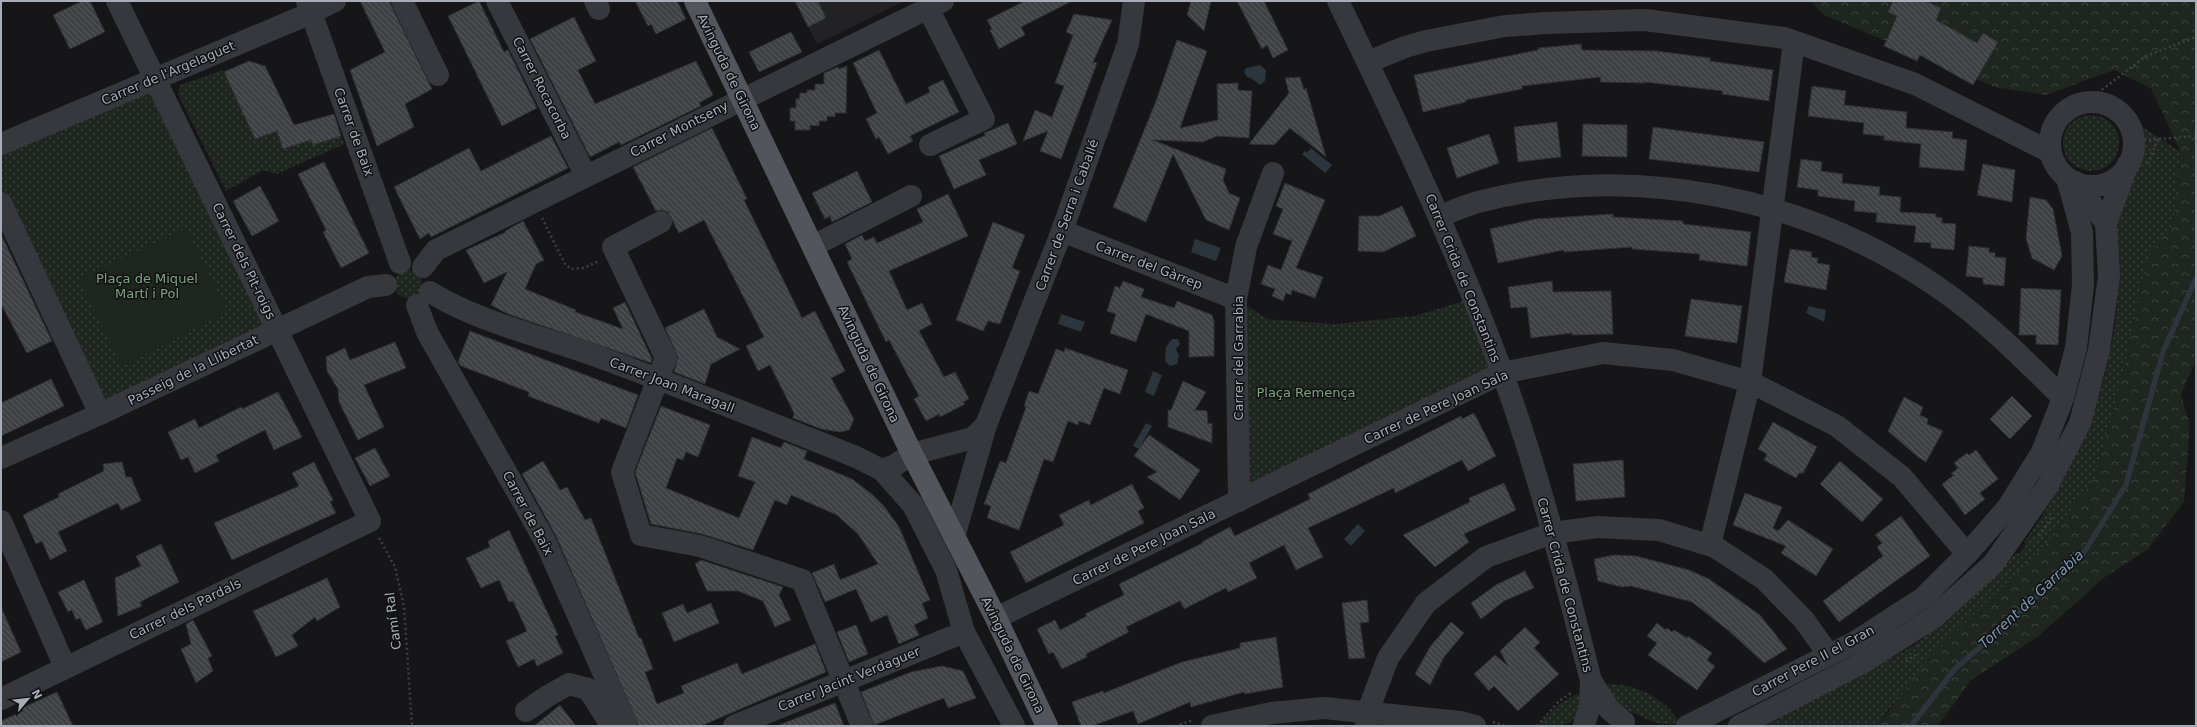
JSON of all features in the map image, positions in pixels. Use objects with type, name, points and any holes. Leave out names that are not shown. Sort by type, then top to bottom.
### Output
[{"type":"main road","name":"Avinguda de Girona","points":[[695,1],[912,454],[996,618],[1047,726]]},
{"type":"street","name":"Carrer dels Pit-roigs","points":[[117,1],[370,521]]},
{"type":"street","name":"Carrer de l'Argelaguet","points":[[1,144],[155,78],[309,7],[335,1]]},
{"type":"street","points":[[402,1],[438,74]]},
{"type":"street","name":"Carrer Rocacorba","points":[[497,1],[586,176]]},
{"type":"street","name":"Carrer de Serra i Caballé","points":[[954,537],[986,425],[1062,231],[1128,44],[1134,1]]},
{"type":"street","name":"Carrer Crida de Constantins","points":[[1338,1],[1440,216],[1502,373],[1552,533],[1591,681],[1590,706],[1584,726]]},
{"type":"street","points":[[930,145],[984,119],[936,5]]},
{"type":"street","name":"Carrer Montseny","points":[[423,268],[436,250],[742,98],[936,5]]},
{"type":"street","name":"Carrer de Baix","points":[[309,7],[400,263]]},
{"type":"street","points":[[1368,62],[1405,47],[1426,41],[1505,26],[1546,23],[1645,20],[1784,38],[1915,84],[2050,152]]},
{"type":"street","points":[[1710,545],[1750,382],[1794,42]]},
{"type":"street","points":[[2071,180],[2081,185],[2095,186],[2112,181],[2124,172],[2132,158],[2134,141],[2129,123],[2118,111],[2102,103],[2086,102],[2067,109],[2056,121],[2050,135],[2050,152],[2056,166],[2071,180],[2106,223]]},
{"type":"street","name":"Carrer Pere II el Gran","points":[[1739,726],[1864,662],[1933,618],[1993,564],[2048,487],[2080,423],[2099,350],[2108,276],[2106,223],[2128,164]]},
{"type":"street","name":"Carrer del Garrabia","points":[[1239,501],[1236,299],[1246,247],[1273,173]]},
{"type":"street","name":"Carrer Pere II el Gran","points":[[1687,726],[1855,642],[1923,598],[1967,554],[2008,507],[2042,452],[2063,398],[2076,348],[2083,285],[2082,232],[2071,180]]},
{"type":"street","points":[[1440,216],[1481,201],[1522,193],[1564,187],[1598,186],[1639,187],[1690,192],[1773,209],[1815,223],[1858,241],[1898,262],[1936,286],[1974,314],[2007,343],[2063,398]]},
{"type":"street","points":[[813,246],[911,196]]},
{"type":"street","points":[[1,203],[100,414]]},
{"type":"street","points":[[661,222],[614,250],[666,358],[622,472],[641,535],[700,546],[802,580],[862,726]]},
{"type":"street","name":"Carrer del Gàrrep","points":[[1062,231],[1236,299]]},
{"type":"street","points":[[414,262],[423,268],[430,279],[423,299],[406,307],[396,304],[388,296],[386,285],[390,272],[400,263],[414,262]]},
{"type":"street","name":"Passeig de la Llibertat","points":[[1,458],[100,414],[276,329],[368,287],[386,285]]},
{"type":"street","name":"Carrer de Baix","points":[[423,299],[427,332],[545,541],[626,726]]},
{"type":"street","name":"Carrer Joan Maragall","points":[[423,299],[555,341],[658,378],[856,457],[882,470]]},
{"type":"street","name":"Carrer de Pere Joan Sala","points":[[996,618],[1502,373],[1604,353],[1673,360],[1750,382],[1837,426],[1902,477],[1967,554]]},
{"type":"street","name":"Carrer de Serra i Caballé","points":[[912,454],[973,438],[986,425]]},
{"type":"street","points":[[912,454],[895,465],[882,470],[913,505],[946,570],[964,632],[1014,726]]},
{"type":"street","points":[[1,521],[65,667]]},
{"type":"street","name":"Carrer dels Pardals","points":[[1,699],[370,521]]},
{"type":"street","points":[[1367,719],[1388,658],[1426,603],[1486,557],[1552,533],[1598,527],[1659,530],[1710,545],[1764,579],[1804,620],[1829,655]]},
{"type":"street","name":"Carrer Jacint Verdaguer","points":[[734,726],[845,682],[964,632]]},
{"type":"street","name":"Carrer Crida de Constantins","points":[[1591,681],[1609,708],[1628,724]]},
{"type":"street","points":[[526,711],[546,697],[569,684],[588,689],[609,722],[626,726]]},
{"type":"street","points":[[1212,726],[1271,713],[1324,708],[1367,719],[1460,722],[1475,726]]},
{"type":"street","points":[[1584,726],[1608,720],[1628,724]]},
{"type":"path","points":[[2086,102],[2146,56],[2196,37]]},
{"type":"path","points":[[2134,141],[2196,136]]},
{"type":"path","points":[[534,202],[565,264],[571,269],[584,268],[614,250]]},
{"type":"path","name":"Camí Ral","points":[[370,521],[394,567],[404,606],[412,726]]},
{"type":"shaded area","points":[[795,1],[904,1],[817,44]]},
{"type":"shaded area","points":[[1260,65],[1266,70],[1265,81],[1260,85],[1251,78],[1247,77],[1244,72],[1246,68]]},
{"type":"shaded area","points":[[1311,148],[1332,165],[1325,173],[1302,154],[1305,151],[1307,153]]},
{"type":"shaded area","points":[[1195,239],[1221,248],[1216,261],[1191,252]]},
{"type":"shaded area","points":[[1809,306],[1826,310],[1824,322],[1806,313]]},
{"type":"shaded area","points":[[1061,314],[1085,322],[1081,332],[1058,324]]},
{"type":"shaded area","points":[[1172,339],[1178,339],[1180,344],[1176,349],[1179,356],[1177,364],[1170,366],[1165,361],[1166,347]]},
{"type":"shaded area","points":[[1153,371],[1162,375],[1154,396],[1145,392]]},
{"type":"shaded area","points":[[1146,423],[1152,426],[1139,449],[1133,446]]},
{"type":"shaded area","points":[[1358,524],[1365,531],[1351,546],[1344,539]]},
{"type":"green space","points":[[1810,1],[2196,1],[2196,360],[2181,394],[2190,425],[2184,502],[2147,550],[2105,577],[2036,638],[1971,680],[1938,726],[1878,726],[1926,661],[2046,544],[2095,478],[2124,369],[2147,257],[2173,225],[2180,151],[2151,88],[2114,70],[2046,95],[1995,87],[1824,15]]},
{"type":"green space","points":[[223,70],[255,139],[294,124],[304,123],[313,145],[341,136],[344,144],[277,174],[263,170],[226,191],[178,94],[180,85]]},
{"type":"green space","name":"Plaça de Miquel Martí i Pol","points":[[152,92],[276,329],[100,414],[1,189],[1,154]]},
{"type":"green space","points":[[2085,115],[2097,115],[2107,119],[2115,127],[2119,137],[2119,149],[2115,159],[2107,167],[2097,171],[2085,171],[2075,167],[2067,159],[2063,149],[2063,137],[2067,127],[2075,119]]},
{"type":"green space","points":[[2142,127],[2180,151],[2173,225],[2147,258],[2124,369],[2095,478],[2046,544],[1990,601],[1888,710],[1878,726],[1763,726],[1867,672],[1916,644],[1962,607],[2016,553],[2019,554],[2026,545],[2024,542],[2059,488],[2074,459],[2087,430],[2098,399],[2113,337],[2117,305],[2117,224],[2122,202],[2142,150]]},
{"type":"green space","points":[[186,228],[228,311],[122,367],[78,279]]},
{"type":"green space","points":[[408,270],[418,274],[422,284],[418,294],[408,298],[398,294],[394,284],[398,274]]},
{"type":"green space","name":"Plaça Remença","points":[[1473,298],[1502,373],[1239,501],[1236,299],[1268,319],[1335,324],[1415,316]]},
{"type":"green space","points":[[1605,684],[1627,686],[1648,693],[1666,706],[1680,723],[1657,723],[1618,707]]},
{"type":"green space","points":[[1585,691],[1576,717],[1572,721],[1567,724],[1539,726],[1548,714],[1559,705],[1571,697]]},
{"type":"building","points":[[82,1],[90,1],[105,32],[70,49],[53,15]]},
{"type":"building","points":[[360,1],[389,1],[432,89],[405,104],[414,127],[377,146],[350,70],[385,52]]},
{"type":"building","points":[[479,1],[504,52],[508,50],[537,108],[502,126],[448,16]]},
{"type":"building","points":[[635,1],[677,1],[686,19],[656,34],[651,24],[648,26]]},
{"type":"building","points":[[795,1],[818,1],[826,18],[808,27]]},
{"type":"building","points":[[1025,1],[1072,1],[1021,27],[1025,35],[999,49],[987,20]]},
{"type":"building","points":[[1191,1],[1211,1],[1204,31],[1187,15]]},
{"type":"building","points":[[1237,1],[1264,1],[1288,50],[1273,58],[1267,45],[1262,49]]},
{"type":"building","points":[[1893,1],[1926,1],[1941,8],[1936,20],[1977,43],[1983,33],[1998,42],[1973,85],[1920,55],[1917,61],[1884,46],[1897,16],[1888,12]]},
{"type":"building","points":[[1074,14],[1112,20],[1093,62],[1097,63],[1061,159],[1040,151],[1048,131],[1023,141],[1035,110],[1052,117],[1064,86],[1055,83],[1073,35],[1066,32]]},
{"type":"building","points":[[574,17],[596,61],[578,70],[595,104],[696,61],[713,95],[699,103],[701,106],[621,145],[619,142],[590,157],[530,39]]},
{"type":"building","points":[[791,32],[802,52],[759,72],[749,52]]},
{"type":"building","points":[[1177,40],[1207,51],[1180,128],[1218,120],[1217,84],[1238,83],[1238,90],[1252,91],[1249,138],[1217,136],[1203,142],[1153,140],[1226,169],[1223,180],[1229,193],[1240,198],[1229,230],[1206,220],[1173,154],[1146,222],[1113,207],[1156,101]]},
{"type":"building","points":[[1581,44],[1582,50],[1657,51],[1710,58],[1710,61],[1773,70],[1769,101],[1722,94],[1723,91],[1645,82],[1600,82],[1601,77],[1522,86],[1522,89],[1466,100],[1466,102],[1423,112],[1414,75],[1538,50],[1538,48]]},
{"type":"building","points":[[879,50],[906,104],[930,92],[928,87],[943,80],[959,112],[910,136],[913,141],[888,154],[879,137],[876,139],[866,119],[877,113],[853,63]]},
{"type":"building","points":[[249,61],[265,66],[294,125],[334,114],[341,136],[313,145],[311,140],[283,149],[277,131],[255,139],[224,72]]},
{"type":"building","points":[[847,66],[846,113],[835,113],[835,117],[827,116],[827,121],[819,121],[819,126],[810,125],[810,130],[795,130],[795,121],[790,121],[790,108],[796,108],[796,99],[799,99],[800,93],[807,93],[807,90],[815,90],[815,84],[824,84],[824,73],[838,67],[839,69]]},
{"type":"building","points":[[1300,77],[1304,90],[1306,88],[1326,157],[1290,128],[1274,145],[1249,144],[1289,93],[1285,78]]},
{"type":"building","points":[[1812,86],[1846,91],[1844,105],[1907,112],[1906,128],[1953,132],[1952,138],[1967,140],[1964,171],[1919,167],[1921,144],[1884,140],[1884,136],[1863,134],[1864,123],[1808,116]]},
{"type":"building","points":[[1557,122],[1561,157],[1518,162],[1514,127]]},
{"type":"building","points":[[1008,123],[1017,144],[979,160],[986,175],[954,189],[939,156],[986,135],[984,133]]},
{"type":"building","points":[[1583,124],[1627,125],[1627,157],[1582,156]]},
{"type":"building","points":[[1653,127],[1764,142],[1759,172],[1649,159]]},
{"type":"building","points":[[712,128],[747,199],[744,200],[802,318],[815,311],[845,371],[831,378],[854,419],[849,430],[840,432],[821,429],[793,418],[794,413],[770,365],[758,371],[746,346],[764,337],[704,220],[679,233],[668,212],[662,210],[656,211],[633,167]]},
{"type":"building","points":[[1489,134],[1499,163],[1457,178],[1447,148]]},
{"type":"building","points":[[551,136],[568,168],[431,237],[429,233],[420,239],[394,187],[469,148],[481,171]]},
{"type":"building","points":[[1801,159],[1822,162],[1821,171],[1843,174],[1842,183],[1880,187],[1879,195],[1901,197],[1900,212],[1936,214],[1936,217],[1942,218],[1942,223],[1956,224],[1954,250],[1931,248],[1931,243],[1914,242],[1916,226],[1876,222],[1877,213],[1854,211],[1855,201],[1818,196],[1818,190],[1797,187]]},
{"type":"building","points":[[324,162],[369,253],[341,268],[323,232],[326,230],[298,174]]},
{"type":"building","points":[[1983,164],[2015,170],[2012,202],[1977,195]]},
{"type":"building","points":[[857,171],[872,202],[832,222],[830,216],[825,219],[812,193]]},
{"type":"building","points":[[1285,183],[1325,200],[1296,268],[1323,277],[1315,298],[1292,290],[1291,295],[1286,293],[1283,301],[1272,296],[1275,289],[1261,284],[1268,265],[1281,270],[1292,241],[1273,234],[1283,209],[1276,206]]},
{"type":"building","points":[[260,186],[279,221],[252,236],[233,201]]},
{"type":"building","points":[[948,194],[968,236],[889,271],[907,310],[922,303],[932,324],[919,331],[944,377],[955,372],[969,399],[963,402],[965,404],[940,417],[939,414],[926,421],[914,399],[919,396],[889,340],[886,342],[847,262],[852,259],[845,244],[862,235],[865,241],[874,237],[877,243],[923,222],[917,209]]},
{"type":"building","points":[[2030,197],[2046,200],[2053,209],[2062,256],[2054,270],[2032,258],[2026,238]]},
{"type":"building","points":[[1402,206],[1416,236],[1383,252],[1358,251],[1359,216],[1379,216]]},
{"type":"building","points":[[1613,214],[1613,217],[1683,221],[1683,224],[1751,232],[1747,266],[1699,260],[1700,254],[1632,249],[1632,247],[1564,252],[1564,250],[1498,263],[1490,229],[1535,219]]},
{"type":"building","points":[[523,221],[544,260],[536,264],[525,289],[576,310],[575,312],[623,329],[613,308],[625,302],[652,359],[651,363],[508,314],[491,305],[507,272],[484,283],[466,250],[506,232],[505,231]]},
{"type":"building","points":[[993,222],[1025,235],[1012,268],[1020,271],[1000,324],[988,321],[983,331],[956,320]]},
{"type":"building","points":[[1,234],[52,341],[27,353],[1,304]]},
{"type":"building","points":[[1969,246],[1989,248],[1989,252],[1995,253],[1995,257],[2006,258],[2004,286],[1983,284],[1983,278],[1966,276]]},
{"type":"building","points":[[1790,249],[1812,252],[1811,257],[1818,258],[1817,263],[1830,265],[1826,290],[1784,282]]},
{"type":"building","points":[[1123,281],[1144,289],[1141,297],[1174,308],[1177,301],[1212,315],[1214,321],[1214,356],[1189,357],[1189,331],[1146,314],[1136,342],[1110,333],[1116,314],[1107,311],[1115,286],[1120,288]]},
{"type":"building","points":[[1552,281],[1553,292],[1611,291],[1613,334],[1572,335],[1572,333],[1531,338],[1527,307],[1511,308],[1508,287]]},
{"type":"building","points":[[2021,288],[2061,290],[2058,345],[2036,344],[2036,335],[2019,335]]},
{"type":"building","points":[[1691,299],[1742,306],[1737,343],[1685,336]]},
{"type":"building","points":[[704,309],[717,337],[740,349],[711,364],[705,384],[674,372],[678,357],[665,328]]},
{"type":"building","points":[[470,331],[638,395],[626,428],[601,418],[599,423],[528,396],[529,392],[461,366],[458,362]]},
{"type":"building","points":[[395,342],[406,368],[364,385],[384,427],[358,440],[339,402],[338,389],[327,371],[326,357],[345,348],[350,360]]},
{"type":"building","points":[[1065,348],[1128,370],[1120,394],[1104,388],[1090,425],[1079,421],[1078,425],[1068,421],[1053,462],[1044,459],[1019,530],[987,518],[991,506],[984,504],[1000,461],[1006,463],[1026,407],[1024,406],[1029,391],[1038,394],[1056,349],[1064,352]]},
{"type":"building","points":[[51,379],[64,406],[1,436],[1,403]]},
{"type":"building","points":[[1183,381],[1206,392],[1195,410],[1207,411],[1208,424],[1212,423],[1212,443],[1168,427],[1168,410],[1171,410]]},
{"type":"building","points":[[278,392],[302,437],[274,450],[265,430],[216,455],[219,461],[195,473],[188,457],[181,460],[168,432],[195,419],[199,428],[241,407],[242,409]]},
{"type":"building","points":[[2012,396],[2032,416],[2010,439],[1990,419]]},
{"type":"building","points":[[1904,397],[1923,407],[1920,415],[1928,419],[1927,424],[1943,431],[1926,462],[1888,431]]},
{"type":"building","points":[[661,406],[710,425],[698,457],[686,452],[683,460],[677,458],[666,488],[739,518],[755,482],[738,476],[752,437],[781,448],[784,442],[807,451],[804,459],[852,479],[873,495],[884,506],[899,527],[930,600],[922,603],[928,618],[914,625],[919,635],[899,644],[887,615],[871,622],[856,589],[825,602],[812,573],[834,564],[840,580],[878,564],[858,534],[837,515],[791,495],[787,505],[775,500],[753,550],[702,534],[651,524],[635,472]]},
{"type":"building","points":[[1474,413],[1496,456],[1468,471],[1462,460],[1395,493],[1394,488],[1308,528],[1323,557],[1296,570],[1284,545],[1249,563],[1257,578],[1228,592],[1226,588],[1184,609],[1180,601],[1126,627],[1129,632],[1086,654],[1087,657],[1062,669],[1053,652],[1049,654],[1037,629],[1055,620],[1060,630],[1087,616],[1085,614],[1124,595],[1119,584],[1203,543],[1202,542],[1230,527],[1235,536],[1310,499],[1308,494],[1461,416],[1462,419]]},
{"type":"building","points":[[1773,422],[1817,447],[1803,473],[1799,473],[1796,478],[1764,460],[1767,454],[1758,449]]},
{"type":"building","points":[[1149,435],[1200,470],[1180,500],[1147,477],[1157,472],[1134,456]]},
{"type":"building","points":[[375,448],[390,476],[370,486],[355,458]]},
{"type":"building","points":[[1976,450],[1998,479],[1980,493],[1985,499],[1965,515],[1942,484],[1954,475],[1951,474],[1958,468],[1954,463],[1967,453],[1969,455]]},
{"type":"building","points":[[1623,460],[1625,497],[1576,501],[1573,464]]},
{"type":"building","points":[[543,461],[560,490],[567,487],[585,520],[591,518],[653,669],[645,672],[657,704],[684,693],[681,686],[737,663],[742,674],[815,644],[826,672],[701,726],[639,726],[556,536],[522,474]]},
{"type":"building","points":[[1840,461],[1883,499],[1862,522],[1820,484]]},
{"type":"building","points":[[122,462],[126,477],[131,477],[141,501],[121,510],[118,503],[58,532],[67,551],[50,560],[42,541],[36,544],[23,515],[59,497],[58,494],[104,471],[103,464]]},
{"type":"building","points":[[314,462],[333,500],[330,502],[336,513],[232,560],[214,523],[299,486],[292,473]]},
{"type":"building","points":[[1504,483],[1516,510],[1464,534],[1469,542],[1435,567],[1403,535],[1470,502],[1469,498]]},
{"type":"building","points":[[1132,484],[1144,508],[1138,511],[1144,523],[1026,583],[1010,552],[1064,525],[1059,515],[1089,500],[1091,505]]},
{"type":"building","points":[[1745,493],[1782,507],[1773,528],[1778,531],[1788,520],[1833,549],[1816,576],[1781,553],[1786,546],[1733,525]]},
{"type":"building","points":[[1901,516],[1930,556],[1839,622],[1823,601],[1883,556],[1877,547],[1882,543],[1875,535]]},
{"type":"building","points":[[509,530],[558,635],[555,636],[563,653],[537,666],[534,659],[518,667],[506,641],[527,631],[513,601],[509,602],[499,580],[481,588],[466,558],[490,547],[488,541]]},
{"type":"building","points":[[161,544],[179,582],[140,602],[142,606],[118,616],[115,578],[141,566],[136,556]]},
{"type":"building","points":[[1614,555],[1636,556],[1689,570],[1709,579],[1760,615],[1787,649],[1764,663],[1729,631],[1692,602],[1631,586],[1622,587],[1598,581],[1594,559]]},
{"type":"building","points":[[701,560],[783,587],[779,595],[791,620],[775,627],[763,601],[738,591],[707,591],[695,564]]},
{"type":"building","points":[[1525,571],[1534,588],[1504,601],[1481,619],[1471,603],[1496,585]]},
{"type":"building","points":[[327,578],[340,607],[317,621],[315,617],[292,635],[298,646],[276,657],[253,611]]},
{"type":"building","points":[[84,580],[103,622],[86,630],[80,618],[76,620],[72,610],[68,612],[58,592]]},
{"type":"building","points":[[1367,600],[1369,622],[1360,623],[1365,658],[1349,659],[1342,603]]},
{"type":"building","points":[[711,603],[719,623],[674,642],[662,613],[683,604],[687,613]]},
{"type":"building","points":[[1,607],[21,652],[1,662]]},
{"type":"building","points":[[193,620],[212,656],[208,658],[213,671],[196,683],[181,649],[191,644],[186,624]]},
{"type":"building","points":[[1451,622],[1464,633],[1444,657],[1430,685],[1415,674],[1430,647]]},
{"type":"building","points":[[1657,623],[1666,630],[1667,628],[1672,632],[1674,630],[1687,638],[1688,636],[1712,653],[1707,660],[1715,666],[1697,690],[1648,655],[1657,643],[1647,636]]},
{"type":"building","points":[[856,625],[868,654],[849,662],[837,632]]},
{"type":"building","points":[[1525,627],[1540,642],[1534,648],[1559,674],[1518,711],[1494,686],[1489,691],[1474,674],[1495,655],[1508,666],[1500,651]]},
{"type":"building","points":[[1276,637],[1283,687],[1245,694],[1244,692],[1191,707],[1190,702],[1138,724],[1133,711],[1092,726],[1081,726],[1072,702],[1103,691],[1104,693],[1182,662],[1240,648],[1240,643]]},
{"type":"building","points":[[942,666],[963,671],[976,698],[948,708],[944,698],[874,725],[861,692],[911,672]]},
{"type":"building","points":[[57,692],[73,726],[1,726],[1,721],[23,711],[22,708]]},
{"type":"building","points":[[835,703],[844,726],[779,725]]},
{"type":"building","points":[[560,705],[576,726],[534,726]]},
{"type":"waterway","name":"Torrent de Garrabia","points":[[1911,726],[1954,670],[2081,557],[2126,485],[2163,352],[2196,278]]}]
